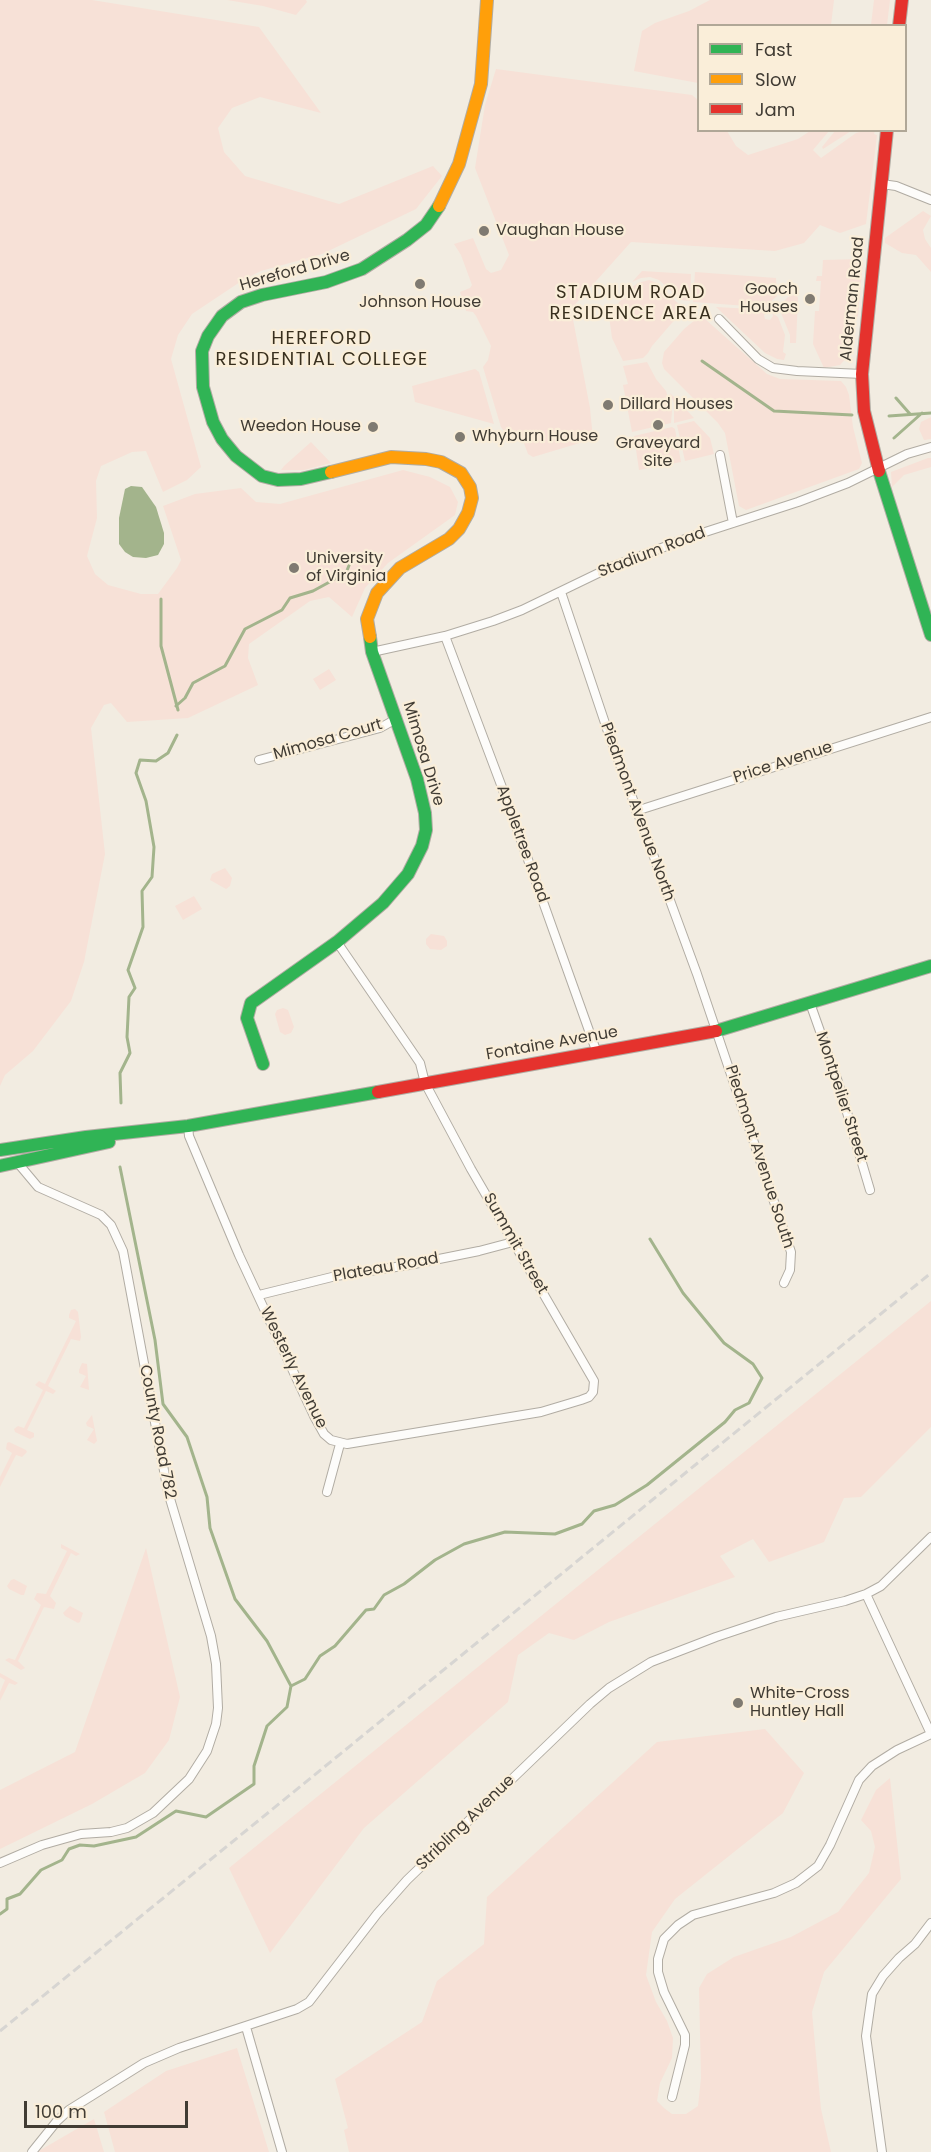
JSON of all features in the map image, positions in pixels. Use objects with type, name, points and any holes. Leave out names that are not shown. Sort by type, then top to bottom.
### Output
[{"type":"main road","name":"Hereford Drive","points":[[372,652],[367,619],[377,593],[400,568],[449,539],[459,529],[471,505],[470,488],[466,478],[441,462],[404,457],[359,464],[301,478],[278,480],[262,476],[236,456],[222,439],[213,422],[203,387],[202,351],[208,336],[222,316],[241,302],[262,295],[326,282],[362,269],[407,240],[430,220],[459,164],[481,84],[487,0]]},
{"type":"main road","points":[[899,24],[902,0]]},
{"type":"main road","name":"Alderman Road","points":[[887,132],[862,374],[864,411],[878,468],[931,635]]},
{"type":"main road","name":"Mimosa Drive","points":[[263,1064],[247,1018],[251,1003],[256,997],[337,942],[394,892],[408,874],[422,846],[426,830],[425,813],[417,779],[372,652]]},
{"type":"main road","name":"Fontaine Avenue","points":[[0,1150],[86,1137],[188,1126],[716,1031],[931,966]]},
{"type":"main road","name":"Fontaine Avenue","points":[[0,1166],[172,1128]]},
{"type":"street","points":[[882,184],[896,186],[931,200]]},
{"type":"street","points":[[719,319],[758,359],[773,368],[862,374]]},
{"type":"street","name":"Stadium Road","points":[[372,652],[445,636],[522,610],[622,563],[674,543],[798,502],[848,483],[907,454],[931,447]]},
{"type":"street","points":[[720,455],[733,523]]},
{"type":"street","name":"Piedmont Avenue North","points":[[561,592],[636,811],[716,1031]]},
{"type":"street","name":"Appletree Road","points":[[445,636],[506,798],[597,1053]]},
{"type":"street","name":"Price Avenue","points":[[636,811],[931,717]]},
{"type":"street","name":"Mimosa Court","points":[[259,760],[380,728],[396,719]]},
{"type":"street","points":[[337,942],[420,1062],[425,1083]]},
{"type":"street","name":"Montpelier Street","points":[[810,1003],[838,1082],[870,1190]]},
{"type":"street","name":"Piedmont Avenue South","points":[[716,1031],[791,1252],[790,1270],[784,1283]]},
{"type":"street","name":"Summit Street","points":[[425,1083],[513,1242],[594,1381],[593,1392],[581,1400]]},
{"type":"street","name":"Westerly Avenue","points":[[188,1126],[189,1136],[214,1196],[314,1416],[324,1434],[331,1440],[346,1444],[542,1412],[581,1400]]},
{"type":"street","name":"County Road 782","points":[[0,1863],[42,1845],[81,1834],[111,1832],[127,1828],[153,1813],[182,1786],[207,1751],[212,1741],[218,1708],[214,1655],[198,1587],[178,1530],[168,1492],[123,1251],[111,1225],[101,1215],[38,1187],[17,1162]]},
{"type":"street","name":"Plateau Road","points":[[259,1295],[327,1278],[409,1265],[513,1242]]},
{"type":"street","points":[[327,1492],[340,1444]]},
{"type":"street","name":"Stribling Avenue","points":[[32,2152],[69,2110],[144,2063],[179,2048],[297,2009],[309,2002],[377,1914],[407,1880],[609,1688],[651,1662],[716,1637],[776,1617],[866,1594],[881,1586],[931,1537]]},
{"type":"street","points":[[672,2097],[685,2045],[685,2035],[664,1992],[658,1972],[658,1959],[664,1939],[693,1915],[774,1893],[796,1883],[818,1866],[859,1780],[872,1766],[897,1750],[931,1734],[866,1594]]},
{"type":"street","points":[[882,2152],[866,2036],[872,1994],[883,1976],[915,1944],[931,1923]]},
{"type":"street","points":[[246,2026],[282,2152]]},
{"type":"shaded area","points":[[0,0],[92,0],[259,27],[321,113],[260,97],[232,108],[218,128],[224,152],[245,176],[339,204],[433,166],[442,176],[416,209],[322,254],[261,271],[243,280],[192,314],[178,335],[171,359],[201,467],[187,480],[163,492],[146,451],[132,452],[101,466],[96,481],[97,518],[87,556],[95,574],[108,585],[141,594],[158,594],[181,560],[163,506],[195,494],[241,488],[256,502],[280,504],[403,470],[430,477],[450,487],[458,502],[455,515],[388,563],[365,588],[352,617],[329,597],[310,601],[249,644],[248,658],[258,685],[188,718],[127,722],[111,703],[104,705],[91,728],[105,854],[84,962],[71,1001],[33,1051],[5,1075],[0,1086]]},
{"type":"shaded area","points":[[227,0],[306,0],[307,2],[296,15]]},
{"type":"shaded area","points":[[710,0],[834,0],[831,24],[697,24],[697,83],[634,71],[642,31],[655,23],[689,11]]},
{"type":"shaded area","points":[[874,0],[890,0],[887,24],[871,24]]},
{"type":"shaded area","points":[[496,69],[692,95],[697,99],[697,132],[728,132],[736,146],[748,155],[798,139],[808,132],[828,132],[813,150],[821,158],[856,133],[875,132],[877,135],[866,224],[840,233],[820,225],[804,243],[775,251],[631,242],[571,309],[590,408],[593,439],[533,457],[528,454],[522,438],[501,427],[483,367],[488,360],[491,346],[476,316],[473,312],[466,311],[460,292],[472,285],[461,255],[454,244],[473,238],[486,269],[491,273],[501,270],[509,255],[475,168],[485,105]]},
{"type":"shaded area","points":[[834,132],[849,132],[823,149],[822,147]]},
{"type":"shaded area","points":[[923,211],[931,216],[923,230],[925,239],[931,248],[931,272],[916,255],[902,253],[885,243],[885,238]]},
{"type":"shaded area","points":[[860,259],[863,262],[858,316],[850,328],[849,355],[840,365],[824,368],[813,344],[815,311],[819,311],[821,281],[816,281],[817,276],[822,276],[823,260]]},
{"type":"shaded area","points":[[642,271],[691,274],[690,301],[681,300],[659,280],[650,277],[632,282]]},
{"type":"shaded area","points":[[695,272],[776,278],[777,296],[761,307],[693,302]]},
{"type":"shaded area","points":[[649,280],[657,283],[684,309],[643,358],[623,361],[612,338],[609,316],[620,301],[629,296],[631,288]]},
{"type":"shaded area","points":[[796,294],[798,298],[796,343],[790,343],[790,335],[781,313],[782,303],[788,297]]},
{"type":"shaded area","points":[[716,307],[769,310],[764,315],[765,319],[770,320],[772,313],[778,317],[785,335],[784,360],[765,353]]},
{"type":"shaded area","points":[[705,319],[767,374],[780,379],[841,381],[849,395],[853,427],[862,463],[859,469],[746,510],[739,506],[725,433],[718,423],[664,369],[662,363],[664,352],[684,329],[695,320]]},
{"type":"shaded area","points":[[647,362],[666,391],[672,411],[671,423],[632,432],[623,385],[628,384],[623,366]]},
{"type":"shaded area","points":[[475,369],[479,372],[494,424],[415,402],[412,386]]},
{"type":"shaded area","points":[[670,393],[694,418],[674,423],[674,403]]},
{"type":"shaded area","points":[[931,417],[931,439],[924,440],[919,429],[921,422]]},
{"type":"shaded area","points":[[694,421],[710,438],[714,454],[685,461],[677,425]]},
{"type":"shaded area","points":[[672,427],[675,429],[681,462],[639,470],[634,436]]},
{"type":"shaded area","points":[[311,442],[331,463],[304,470],[281,470],[284,466]]},
{"type":"shaded area","points":[[931,458],[931,467],[904,475],[892,487],[891,472]]},
{"type":"shaded area","points":[[131,486],[142,487],[156,507],[164,533],[164,544],[158,555],[146,558],[133,557],[119,544],[119,518],[125,489]]},
{"type":"shaded area","points":[[329,669],[336,680],[320,690],[313,679]]},
{"type":"shaded area","points":[[225,868],[232,878],[230,886],[226,889],[210,880],[212,874]]},
{"type":"shaded area","points":[[194,896],[202,909],[183,920],[175,906]]},
{"type":"shaded area","points":[[431,934],[444,936],[447,946],[441,950],[430,949],[426,944],[426,939]]},
{"type":"shaded area","points":[[283,1008],[288,1010],[294,1027],[291,1033],[285,1035],[280,1032],[275,1014],[277,1010]]},
{"type":"shaded area","points":[[931,1301],[931,1427],[861,1497],[844,1498],[824,1542],[769,1562],[753,1539],[720,1556],[735,1577],[609,1622],[574,1640],[549,1633],[518,1655],[508,1702],[364,1828],[270,1953],[229,1868]]},
{"type":"shaded area","points":[[75,1309],[78,1312],[80,1341],[71,1339],[48,1386],[56,1391],[53,1394],[46,1391],[27,1430],[34,1433],[34,1437],[30,1439],[15,1432],[14,1429],[18,1426],[24,1428],[43,1390],[35,1385],[39,1381],[45,1384],[76,1321],[69,1318],[71,1310]]},
{"type":"shaded area","points":[[82,1363],[87,1364],[89,1390],[80,1387],[86,1376],[79,1373]]},
{"type":"shaded area","points":[[92,1415],[97,1441],[94,1444],[87,1440],[94,1429],[86,1423]]},
{"type":"shaded area","points":[[9,1442],[27,1452],[22,1457],[16,1455],[0,1487],[0,1477],[12,1453],[6,1449]]},
{"type":"shaded area","points":[[61,1544],[80,1554],[76,1556],[71,1553],[50,1596],[56,1603],[54,1609],[44,1607],[18,1661],[25,1668],[21,1670],[5,1660],[9,1658],[15,1660],[41,1605],[34,1599],[37,1593],[46,1594],[67,1551],[61,1548]]},
{"type":"shaded area","points":[[146,1548],[180,1697],[169,1740],[145,1773],[92,1804],[0,1849],[0,1790],[75,1752]]},
{"type":"shaded area","points":[[14,1579],[27,1586],[24,1595],[7,1586]]},
{"type":"shaded area","points":[[70,1606],[83,1613],[80,1622],[78,1623],[63,1613]]},
{"type":"shaded area","points":[[0,1673],[18,1683],[15,1685],[9,1683],[0,1701],[0,1692],[5,1680],[0,1677]]},
{"type":"shaded area","points":[[765,1729],[804,1773],[783,1813],[675,1899],[652,1932],[646,1975],[673,2038],[672,2058],[660,2083],[657,2101],[672,2114],[686,2114],[698,2106],[701,2078],[699,1988],[707,1974],[734,1957],[791,1937],[838,1912],[869,1873],[875,1847],[871,1831],[861,1820],[876,1790],[890,1778],[901,1879],[824,1972],[812,2012],[821,2109],[831,2152],[349,2152],[344,2130],[348,2128],[335,2079],[422,2022],[437,1981],[484,1944],[487,1897],[657,1742]]},
{"type":"shaded area","points":[[237,2048],[269,2152],[115,2152],[104,2112],[166,2071]]},
{"type":"shaded area","points":[[94,2119],[104,2152],[37,2152]]},
{"type":"waterway","points":[[702,361],[774,411],[852,415]]},
{"type":"waterway","points":[[896,398],[910,414]]},
{"type":"waterway","points":[[894,438],[922,413]]},
{"type":"waterway","points":[[889,416],[931,413]]},
{"type":"waterway","points":[[176,706],[185,698],[193,683],[225,666],[245,629],[282,610],[290,598],[313,591],[346,573],[352,558]]},
{"type":"waterway","points":[[161,599],[161,646],[178,710]]},
{"type":"waterway","points":[[121,1103],[120,1073],[130,1053],[127,1037],[129,997],[135,988],[128,970],[143,927],[142,891],[152,877],[154,847],[146,801],[136,773],[140,760],[156,761],[168,753],[177,735]]},
{"type":"waterway","points":[[0,1914],[7,1909],[7,1899],[20,1894],[41,1870],[62,1860],[69,1849],[80,1845],[94,1846],[136,1837],[176,1811],[206,1817],[254,1784],[254,1766],[267,1726],[287,1707],[291,1686],[267,1641],[235,1599],[210,1528],[207,1497],[187,1437],[163,1404],[155,1340],[120,1167]]},
{"type":"waterway","points":[[291,1686],[305,1679],[320,1656],[335,1646],[366,1610],[374,1609],[384,1595],[404,1584],[435,1560],[464,1544],[505,1532],[555,1534],[582,1524],[594,1511],[615,1505],[647,1485],[725,1422],[735,1410],[749,1403],[762,1378],[753,1364],[724,1343],[683,1293],[650,1239]]},
{"type":"railway","points":[[0,2031],[931,1273]]},
{"type":"traffic: fast","points":[[331,472],[301,479],[278,480],[262,476],[236,456],[222,439],[213,422],[203,387],[202,351],[208,336],[222,316],[241,302],[262,295],[326,282],[362,269],[426,225],[439,206]]},
{"type":"traffic: fast","points":[[879,471],[931,635]]},
{"type":"traffic: fast","points":[[263,1064],[247,1018],[251,1003],[337,942],[383,903],[408,874],[422,846],[426,830],[425,813],[417,779],[372,652],[370,637]]},
{"type":"traffic: fast","points":[[716,1031],[931,966]]},
{"type":"traffic: fast","points":[[0,1150],[86,1137],[188,1126],[378,1092]]},
{"type":"traffic: fast","points":[[0,1166],[109,1142]]},
{"type":"traffic: slow","points":[[439,206],[459,164],[481,84],[487,0]]},
{"type":"traffic: slow","points":[[331,472],[391,457],[426,459],[441,462],[461,473],[470,487],[472,498],[468,513],[459,529],[449,539],[400,568],[377,593],[367,619],[370,637]]},
{"type":"traffic: jam","points":[[899,24],[902,0]]},
{"type":"traffic: jam","points":[[879,471],[864,411],[862,374],[887,132]]},
{"type":"traffic: jam","points":[[378,1092],[716,1031]]},
{"type":"place","name":"Vaughan House","points":[[484,231]]},
{"type":"place","name":"Johnson House","points":[[420,284]]},
{"type":"place","name":"Gooch Houses","points":[[810,299]]},
{"type":"place","name":"Dillard Houses","points":[[608,405]]},
{"type":"place","name":"Graveyard Site","points":[[658,425]]},
{"type":"place","name":"Weedon House","points":[[373,427]]},
{"type":"place","name":"Whyburn House","points":[[460,437]]},
{"type":"place","name":"University of Virginia","points":[[294,568]]},
{"type":"place","name":"White-Cross Huntley Hall","points":[[738,1703]]},
{"type":"district","name":"STADIUM ROAD RESIDENCE AREA","points":[[631,303]]},
{"type":"district","name":"HEREFORD RESIDENTIAL COLLEGE","points":[[322,349]]}]
